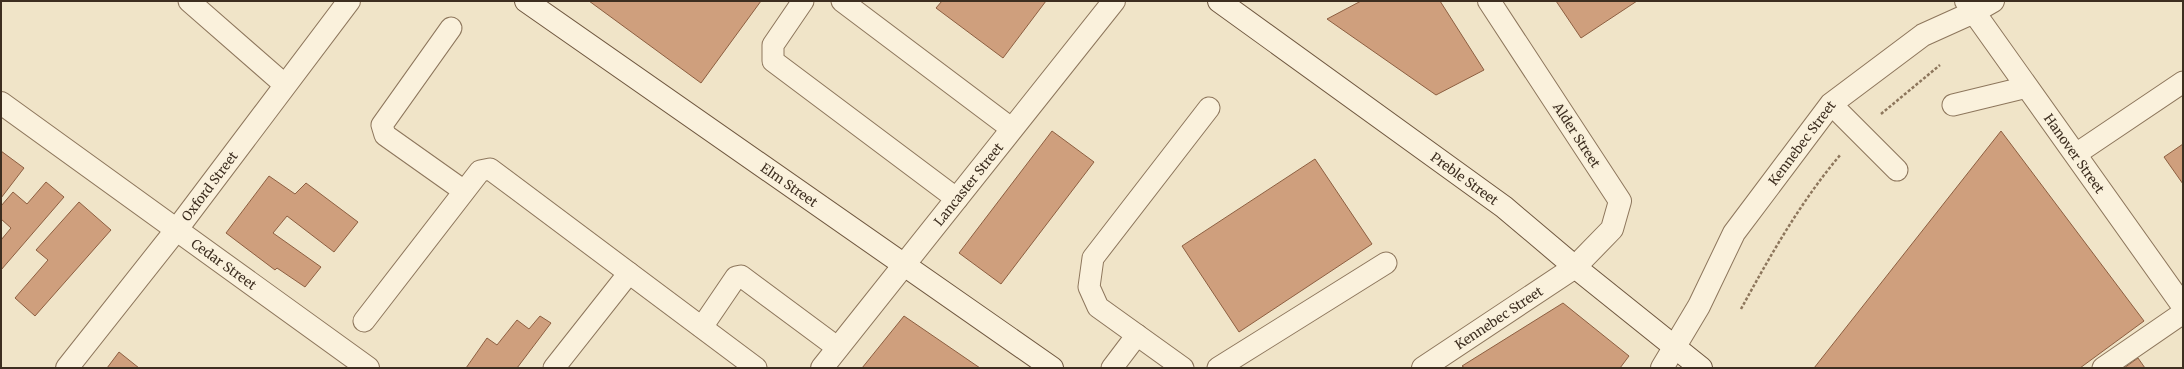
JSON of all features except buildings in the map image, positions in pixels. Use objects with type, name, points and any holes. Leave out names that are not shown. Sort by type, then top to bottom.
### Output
[{"type":"street","name":"Oxford Street","points":[[67,368],[176,229],[349,1]]},
{"type":"street","name":"Elm Street","points":[[526,1],[1052,368]]},
{"type":"street","name":"Lancaster Street","points":[[822,368],[958,199],[1114,1]]},
{"type":"street","name":"Preble Street","points":[[1219,1],[1504,207],[1575,267],[1701,368]]},
{"type":"street","name":"Alder Street","points":[[1489,1],[1620,201],[1612,229],[1575,267]]},
{"type":"street","name":"Kennebec Street","points":[[1662,368],[1699,306],[1734,233],[1831,104],[1923,35],[1970,7],[1993,1]]},
{"type":"street","name":"Hanover Street","points":[[1970,7],[2183,306]]},
{"type":"street","name":"Cedar Street","points":[[1,103],[368,368]]},
{"type":"street","name":"Kennebec Street","points":[[1423,368],[1575,267]]},
{"type":"lane","points":[[189,1],[285,84]]},
{"type":"lane","points":[[803,1],[773,45],[773,61],[958,199]]},
{"type":"lane","points":[[842,1],[1012,129]]},
{"type":"lane","points":[[451,28],[382,125],[385,135],[464,191]]},
{"type":"lane","points":[[2076,154],[2183,82]]},
{"type":"lane","points":[[1954,105],[2027,87]]},
{"type":"lane","points":[[1831,104],[1897,170]]},
{"type":"lane","points":[[1183,368],[1098,307],[1089,287],[1093,258],[1210,108]]},
{"type":"lane","points":[[364,321],[480,171],[490,169],[756,368]]},
{"type":"lane","points":[[1218,368],[1386,262]]},
{"type":"lane","points":[[554,368],[629,273]]},
{"type":"lane","points":[[702,327],[736,277],[741,276],[838,348]]},
{"type":"lane","points":[[2103,368],[2183,312]]},
{"type":"lane","points":[[1112,368],[1137,335]]},
{"type":"path","points":[[1741,309],[1762,269],[1821,178],[1859,132],[1940,65]]}]
